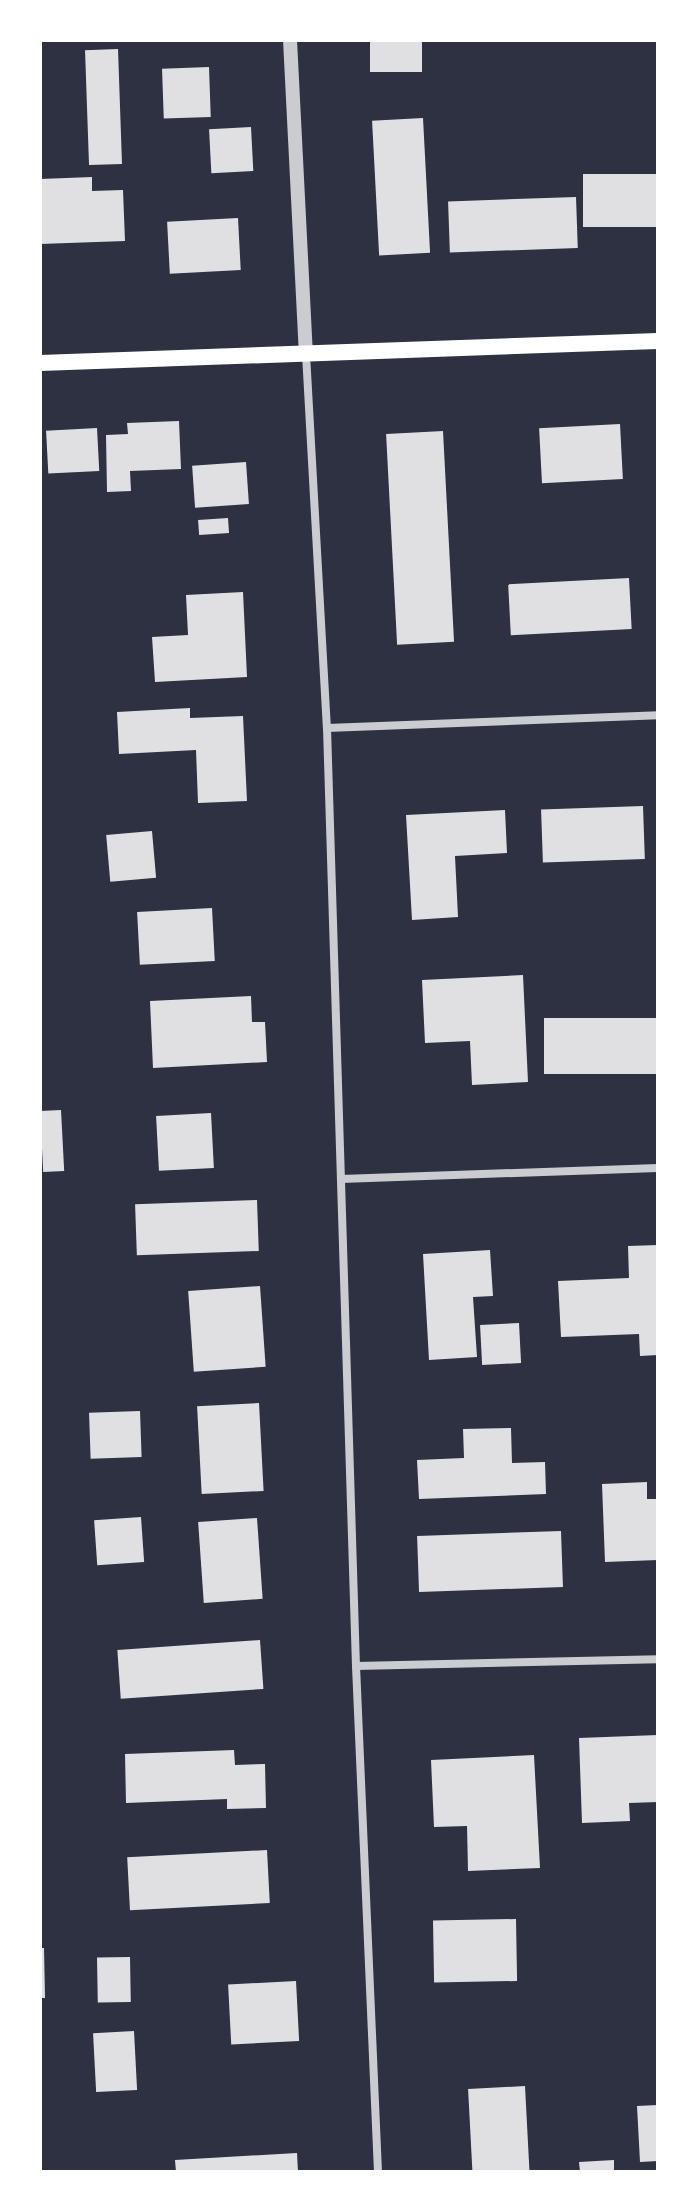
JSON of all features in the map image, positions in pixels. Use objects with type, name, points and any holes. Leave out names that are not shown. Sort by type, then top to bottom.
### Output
[{"type":"main road","points":[[40,363],[658,341]]},
{"type":"street","points":[[290,40],[327,728],[356,1666],[378,2172]]},
{"type":"street","points":[[327,728],[658,715]]},
{"type":"street","points":[[341,1179],[658,1168]]},
{"type":"street","points":[[356,1666],[658,1659]]},
{"type":"building","points":[[370,40],[422,40],[422,72],[370,72]]},
{"type":"building","points":[[118,49],[122,164],[89,165],[85,50]]},
{"type":"building","points":[[209,67],[211,117],[164,119],[162,69]]},
{"type":"building","points":[[423,118],[430,253],[379,255],[372,121]]},
{"type":"building","points":[[251,127],[253,171],[211,173],[209,129]]},
{"type":"building","points":[[583,174],[658,174],[658,227],[583,227]]},
{"type":"building","points":[[92,177],[92,191],[123,190],[125,241],[40,244],[40,179]]},
{"type":"building","points":[[576,197],[578,248],[450,252],[448,201]]},
{"type":"building","points":[[238,218],[241,270],[170,274],[167,222]]},
{"type":"building","points":[[179,421],[181,469],[130,471],[131,491],[107,492],[106,435],[128,434],[127,423]]},
{"type":"building","points":[[620,424],[623,479],[542,483],[539,428]]},
{"type":"building","points":[[97,428],[99,471],[48,474],[46,431]]},
{"type":"building","points":[[443,431],[454,642],[397,645],[386,434]]},
{"type":"building","points":[[246,462],[249,504],[195,508],[192,466]]},
{"type":"building","points":[[228,518],[229,533],[199,535],[198,520]]},
{"type":"building","points":[[629,578],[632,629],[511,635],[508,584]]},
{"type":"building","points":[[243,592],[247,677],[155,682],[152,637],[188,635],[186,595]]},
{"type":"building","points":[[190,708],[190,718],[243,716],[247,801],[198,803],[196,750],[119,754],[117,712]]},
{"type":"building","points":[[643,806],[645,859],[543,863],[541,810]]},
{"type":"building","points":[[505,810],[507,853],[455,856],[458,917],[412,920],[406,815]]},
{"type":"building","points":[[152,831],[156,878],[110,882],[106,835]]},
{"type":"building","points":[[212,908],[215,961],[140,965],[137,912]]},
{"type":"building","points":[[523,975],[528,1082],[472,1085],[470,1041],[425,1043],[422,980]]},
{"type":"building","points":[[251,996],[252,1022],[265,1022],[267,1062],[153,1068],[150,1001]]},
{"type":"building","points":[[544,1018],[658,1018],[658,1074],[544,1074]]},
{"type":"building","points":[[61,1110],[64,1171],[43,1172],[40,1111]]},
{"type":"building","points":[[211,1113],[214,1168],[159,1171],[156,1116]]},
{"type":"building","points":[[257,1200],[259,1251],[137,1255],[135,1204]]},
{"type":"building","points":[[658,1245],[658,1355],[640,1356],[639,1334],[561,1337],[558,1281],[629,1278],[628,1246]]},
{"type":"building","points":[[490,1250],[493,1296],[473,1297],[477,1357],[429,1360],[423,1254]]},
{"type":"building","points":[[260,1286],[266,1367],[194,1372],[188,1291]]},
{"type":"building","points":[[519,1323],[521,1363],[482,1365],[480,1325]]},
{"type":"building","points":[[259,1403],[264,1491],[202,1494],[197,1406]]},
{"type":"building","points":[[140,1411],[142,1457],[91,1459],[89,1413]]},
{"type":"building","points":[[511,1428],[512,1463],[545,1462],[546,1494],[419,1499],[417,1460],[464,1458],[463,1429]]},
{"type":"building","points":[[647,1482],[647,1499],[658,1499],[658,1560],[605,1562],[602,1484]]},
{"type":"building","points":[[141,1517],[144,1562],[97,1565],[94,1520]]},
{"type":"building","points":[[257,1518],[263,1599],[204,1603],[198,1522]]},
{"type":"building","points":[[561,1531],[563,1587],[419,1592],[417,1536]]},
{"type":"building","points":[[260,1640],[263,1689],[121,1699],[117,1650]]},
{"type":"building","points":[[658,1735],[658,1802],[629,1803],[630,1821],[582,1823],[579,1738]]},
{"type":"building","points":[[234,1750],[235,1765],[265,1764],[266,1808],[227,1809],[227,1799],[126,1803],[125,1754]]},
{"type":"building","points":[[534,1755],[540,1868],[468,1871],[467,1826],[434,1827],[431,1760]]},
{"type":"building","points":[[267,1850],[270,1903],[130,1910],[127,1857]]},
{"type":"building","points":[[516,1919],[517,1981],[434,1982],[433,1920]]},
{"type":"building","points":[[40,1948],[44,1948],[45,1998],[40,1998]]},
{"type":"building","points":[[130,1957],[131,2002],[98,2003],[97,1958]]},
{"type":"building","points":[[296,1981],[299,2041],[231,2044],[228,1985]]},
{"type":"building","points":[[134,2031],[137,2090],[96,2092],[93,2033]]},
{"type":"building","points":[[525,2086],[530,2172],[472,2172],[468,2089]]},
{"type":"building","points":[[658,2105],[658,2161],[640,2162],[637,2106]]},
{"type":"building","points":[[297,2153],[298,2172],[176,2172],[175,2160]]},
{"type":"building","points":[[614,2160],[614,2172],[580,2172],[579,2162]]}]
